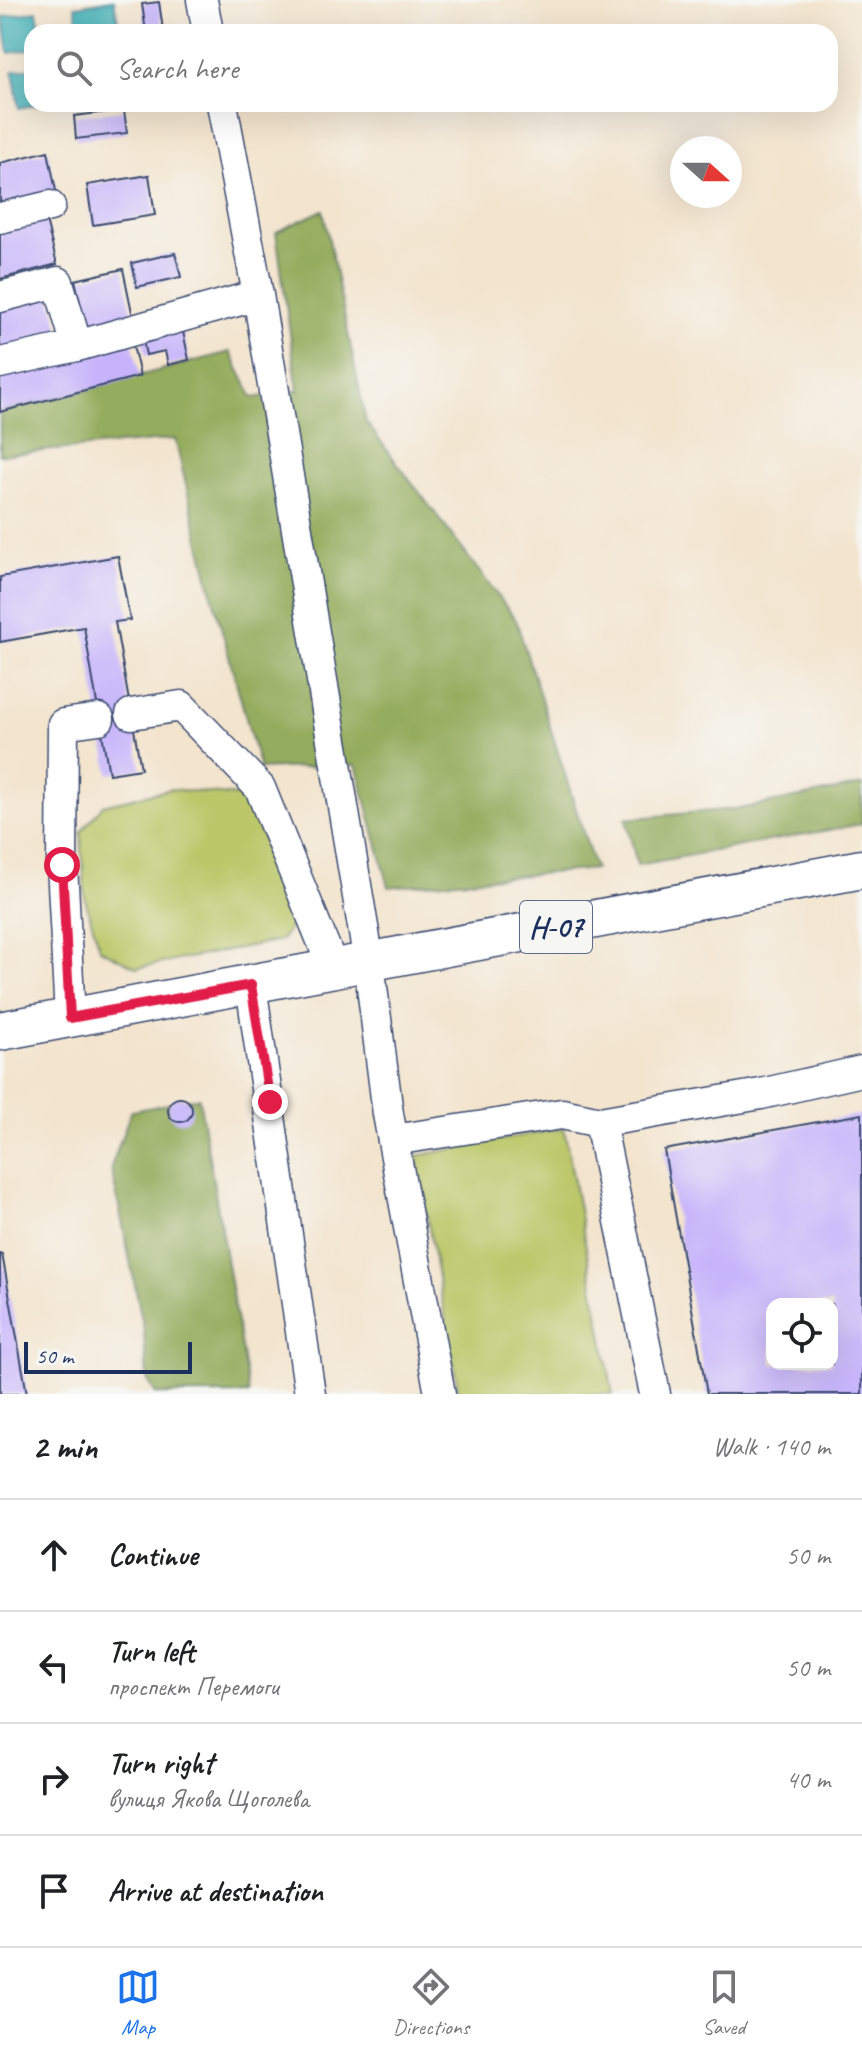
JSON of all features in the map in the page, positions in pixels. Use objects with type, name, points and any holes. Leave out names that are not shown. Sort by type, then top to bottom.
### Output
[{"type":"main road","name":"Н-07","points":[[0,1031],[862,869]]},
{"type":"street","points":[[202,0],[206,24]]},
{"type":"street","points":[[224,112],[258,295],[351,966],[393,1140],[440,1394]]},
{"type":"street","points":[[0,218],[50,206]]},
{"type":"street","points":[[0,297],[58,282],[77,346]]},
{"type":"street","points":[[0,363],[77,346],[258,295]]},
{"type":"street","points":[[131,714],[181,706],[260,788],[351,966]]},
{"type":"street","points":[[70,1018],[62,865],[63,724],[99,719]]},
{"type":"street","points":[[251,985],[310,1394]]},
{"type":"street","points":[[393,1140],[562,1114],[600,1122],[761,1094],[862,1071]]},
{"type":"street","points":[[600,1122],[655,1394]]},
{"type":"green space","points":[[323,210],[366,422],[516,620],[595,869],[389,887],[356,765],[260,769],[213,598],[175,439],[0,455],[0,412],[230,352],[253,398],[298,391],[276,232]]},
{"type":"green space","points":[[862,785],[862,824],[637,865],[626,819],[744,808]]},
{"type":"green space","points":[[171,789],[247,797],[295,921],[281,940],[137,968],[100,949],[85,899],[81,832],[103,805]]},
{"type":"green space","points":[[199,1098],[249,1394],[156,1394],[147,1379],[144,1330],[111,1167],[131,1111]]},
{"type":"green space","points":[[564,1128],[613,1394],[459,1394],[416,1156]]},
{"type":"water","points":[[114,0],[118,24],[78,24],[75,6]]},
{"type":"water","points":[[37,11],[39,24],[24,24],[24,50],[9,53],[3,17]]},
{"type":"water","points":[[24,69],[24,107],[19,108],[13,71]]},
{"type":"building","points":[[159,2],[162,24],[145,24],[142,4]]},
{"type":"building","points":[[124,112],[127,133],[76,139],[74,116]]},
{"type":"building","points":[[48,151],[56,191],[0,205],[0,163]]},
{"type":"building","points":[[149,175],[155,215],[93,225],[87,185]]},
{"type":"building","points":[[46,221],[57,264],[0,279],[0,233]]},
{"type":"building","points":[[175,253],[181,277],[137,287],[132,263]]},
{"type":"building","points":[[123,269],[133,317],[86,328],[75,280]]},
{"type":"building","points":[[50,295],[61,335],[0,351],[0,309]]},
{"type":"building","points":[[182,327],[189,360],[168,365],[165,351],[146,355],[142,336]]},
{"type":"building","points":[[132,341],[140,376],[0,412],[0,375]]},
{"type":"building","points":[[118,556],[130,620],[115,622],[141,769],[109,774],[84,627],[0,642],[0,577]]},
{"type":"building","points":[[180,1098],[189,1101],[192,1110],[189,1119],[180,1122],[171,1119],[168,1110],[171,1101]]},
{"type":"building","points":[[862,1114],[862,1394],[707,1394],[664,1150]]},
{"type":"building","points":[[2,1254],[27,1394],[0,1394]]},
{"type":"route","points":[[62,865],[70,1018],[251,985],[270,1102]]}]
